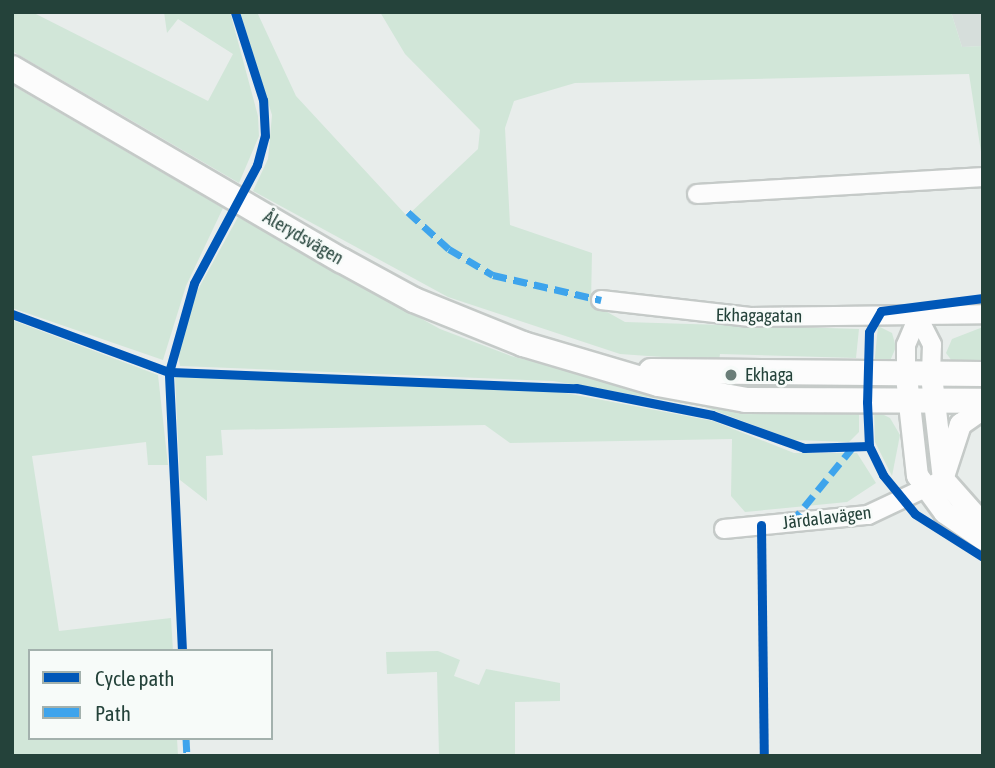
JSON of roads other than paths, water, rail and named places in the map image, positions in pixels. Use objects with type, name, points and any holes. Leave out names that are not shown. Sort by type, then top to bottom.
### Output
[{"type":"main road","name":"Ålerydsvägen","points":[[12,68],[414,300],[523,344],[612,369],[746,400],[983,401]]},
{"type":"main road","name":"Ålerydsvägen","points":[[612,369],[906,376],[983,374]]},
{"type":"street","points":[[697,194],[983,177]]},
{"type":"street","name":"Ekhagagatan","points":[[601,300],[687,314],[918,317],[983,314]]},
{"type":"street","points":[[918,317],[932,345],[935,484],[944,512],[983,539]]},
{"type":"street","points":[[918,317],[906,345],[912,458],[935,484],[983,524]]},
{"type":"street","points":[[935,484],[960,424],[983,408]]},
{"type":"street","name":"Järdalavägen","points":[[724,529],[868,515],[935,484]]},
{"type":"place","name":"Ekhaga","points":[[731,375]]}]
